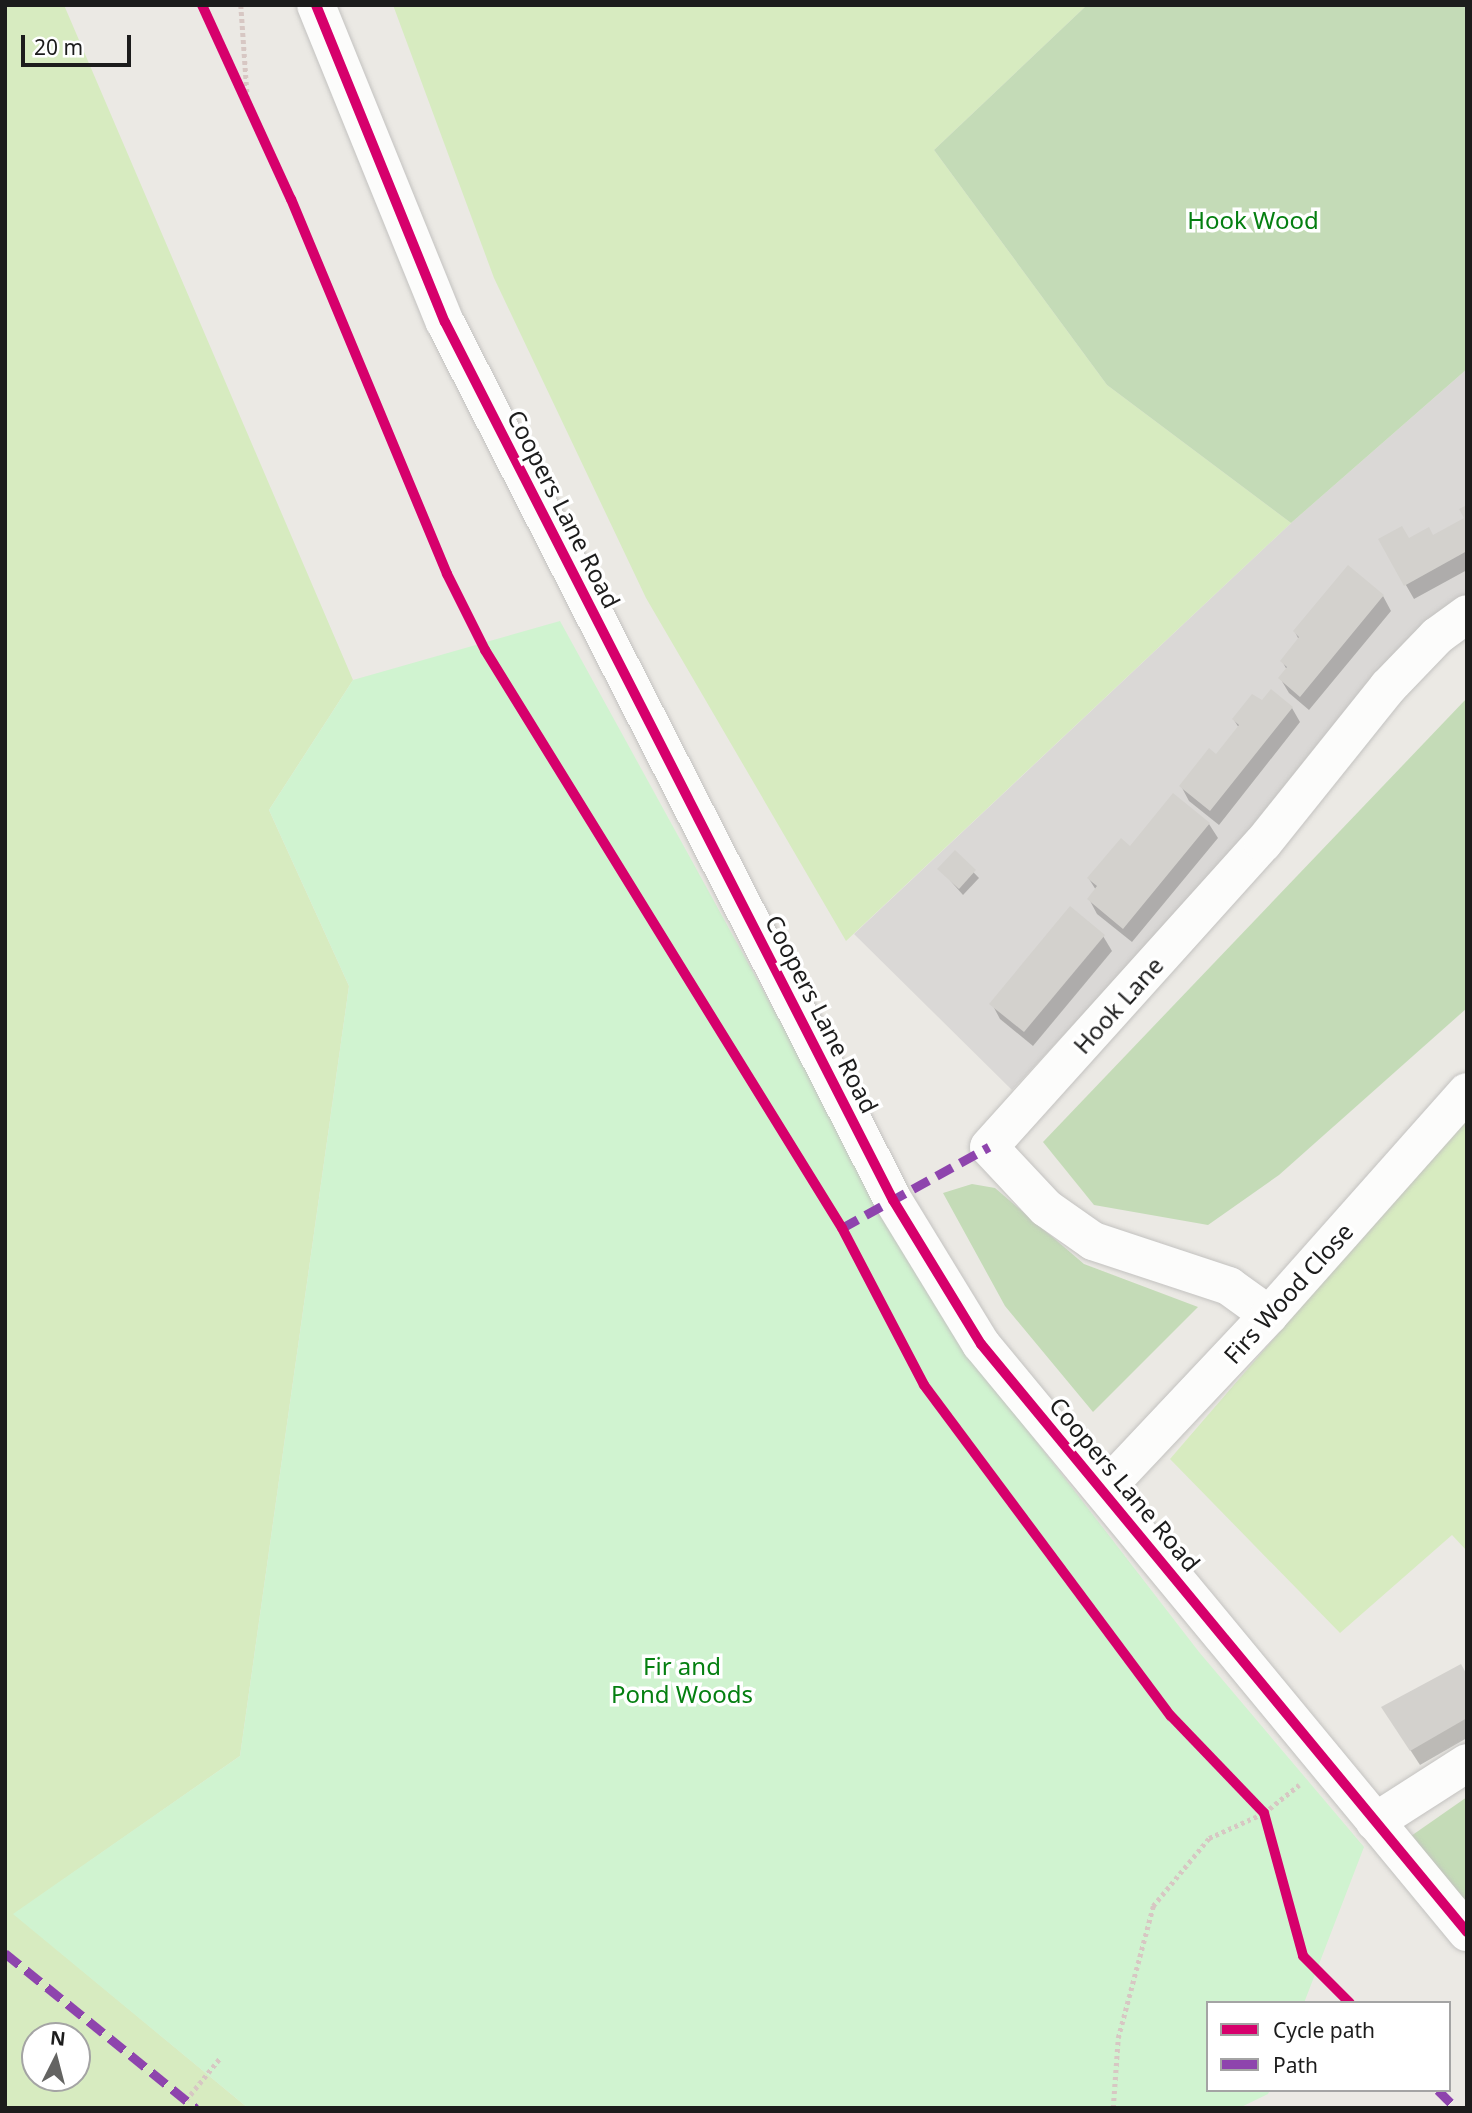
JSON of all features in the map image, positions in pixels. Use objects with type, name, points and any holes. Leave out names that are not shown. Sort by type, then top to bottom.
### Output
[{"type":"street","name":"Coopers Lane Road","points":[[316,5],[445,322],[893,1200],[981,1344],[1467,1932]]},
{"type":"street","name":"Hook Lane","points":[[1269,1315],[1229,1286],[1093,1241],[1046,1208],[989,1147],[1263,843],[1388,687],[1437,635],[1467,614]]},
{"type":"street","name":"Firs Wood Close","points":[[1104,1490],[1269,1315],[1467,1092]]},
{"type":"street","points":[[1375,1822],[1467,1763]]},
{"type":"path","points":[[241,5],[248,105]]},
{"type":"path","points":[[1113,2108],[1118,2038],[1153,1906],[1209,1838],[1264,1813]]},
{"type":"path","points":[[186,2100],[220,2058]]},
{"type":"shaded area","points":[[1467,369],[1467,594],[1423,626],[1252,834],[1012,1090],[854,934],[1291,523]]},
{"type":"green space","points":[[5,5],[64,5],[353,680],[269,810],[349,986],[240,1756],[14,1914],[248,2108],[5,2108]]},
{"type":"green space","points":[[393,5],[1087,5],[934,150],[1107,385],[1291,523],[846,941],[646,598],[494,278]]},
{"type":"green space","name":"Hook Wood","points":[[1087,5],[1467,5],[1467,369],[1291,523],[1107,385],[934,150]]},
{"type":"green space","name":"Fir and Pond Woods","points":[[560,621],[853,1154],[968,1353],[1199,1652],[1364,1847],[1305,2001],[1206,2001],[1206,2092],[1269,2092],[1268,2094],[1239,2108],[248,2108],[13,1914],[240,1756],[349,986],[269,810],[353,680]]},
{"type":"green space","points":[[1467,698],[1467,1008],[1279,1175],[1208,1225],[1094,1205],[1043,1142]]},
{"type":"green space","points":[[1467,1115],[1467,1551],[1452,1535],[1340,1633],[1170,1459]]},
{"type":"green space","points":[[972,1184],[995,1188],[1084,1264],[1198,1307],[1093,1412],[1005,1306],[943,1193]]},
{"type":"green space","points":[[1467,1797],[1467,1903],[1411,1836]]},
{"type":"building","points":[[1467,505],[1467,551],[1404,586],[1378,539],[1402,526],[1409,538],[1429,527],[1433,535],[1464,518],[1459,509]]},
{"type":"building","points":[[1348,565],[1384,595],[1300,697],[1278,678],[1287,667],[1280,661],[1299,637],[1293,631]]},
{"type":"building","points":[[1271,689],[1293,707],[1210,811],[1179,786],[1209,748],[1216,754],[1239,725],[1232,719],[1252,694],[1262,700]]},
{"type":"building","points":[[1173,793],[1210,823],[1123,929],[1087,899],[1097,886],[1087,878],[1121,838],[1130,846]]},
{"type":"building","points":[[955,850],[976,870],[959,889],[937,869]]},
{"type":"building","points":[[1070,906],[1105,935],[1024,1032],[989,1004]]},
{"type":"building","points":[[1461,1664],[1467,1675],[1467,1718],[1410,1751],[1381,1707]]},
{"type":"marked path","points":[[842,1228],[989,1147]]},
{"type":"marked path","points":[[5,1953],[196,2108]]},
{"type":"marked path","points":[[1440,2092],[1456,2108]]},
{"type":"cycle path","points":[[202,5],[291,199],[447,574],[485,650],[842,1228],[924,1385],[1171,1716],[1264,1813],[1303,1956],[1348,2001]]},
{"type":"cycle path","points":[[316,5],[445,322],[893,1200],[981,1344],[1467,1932]]}]
